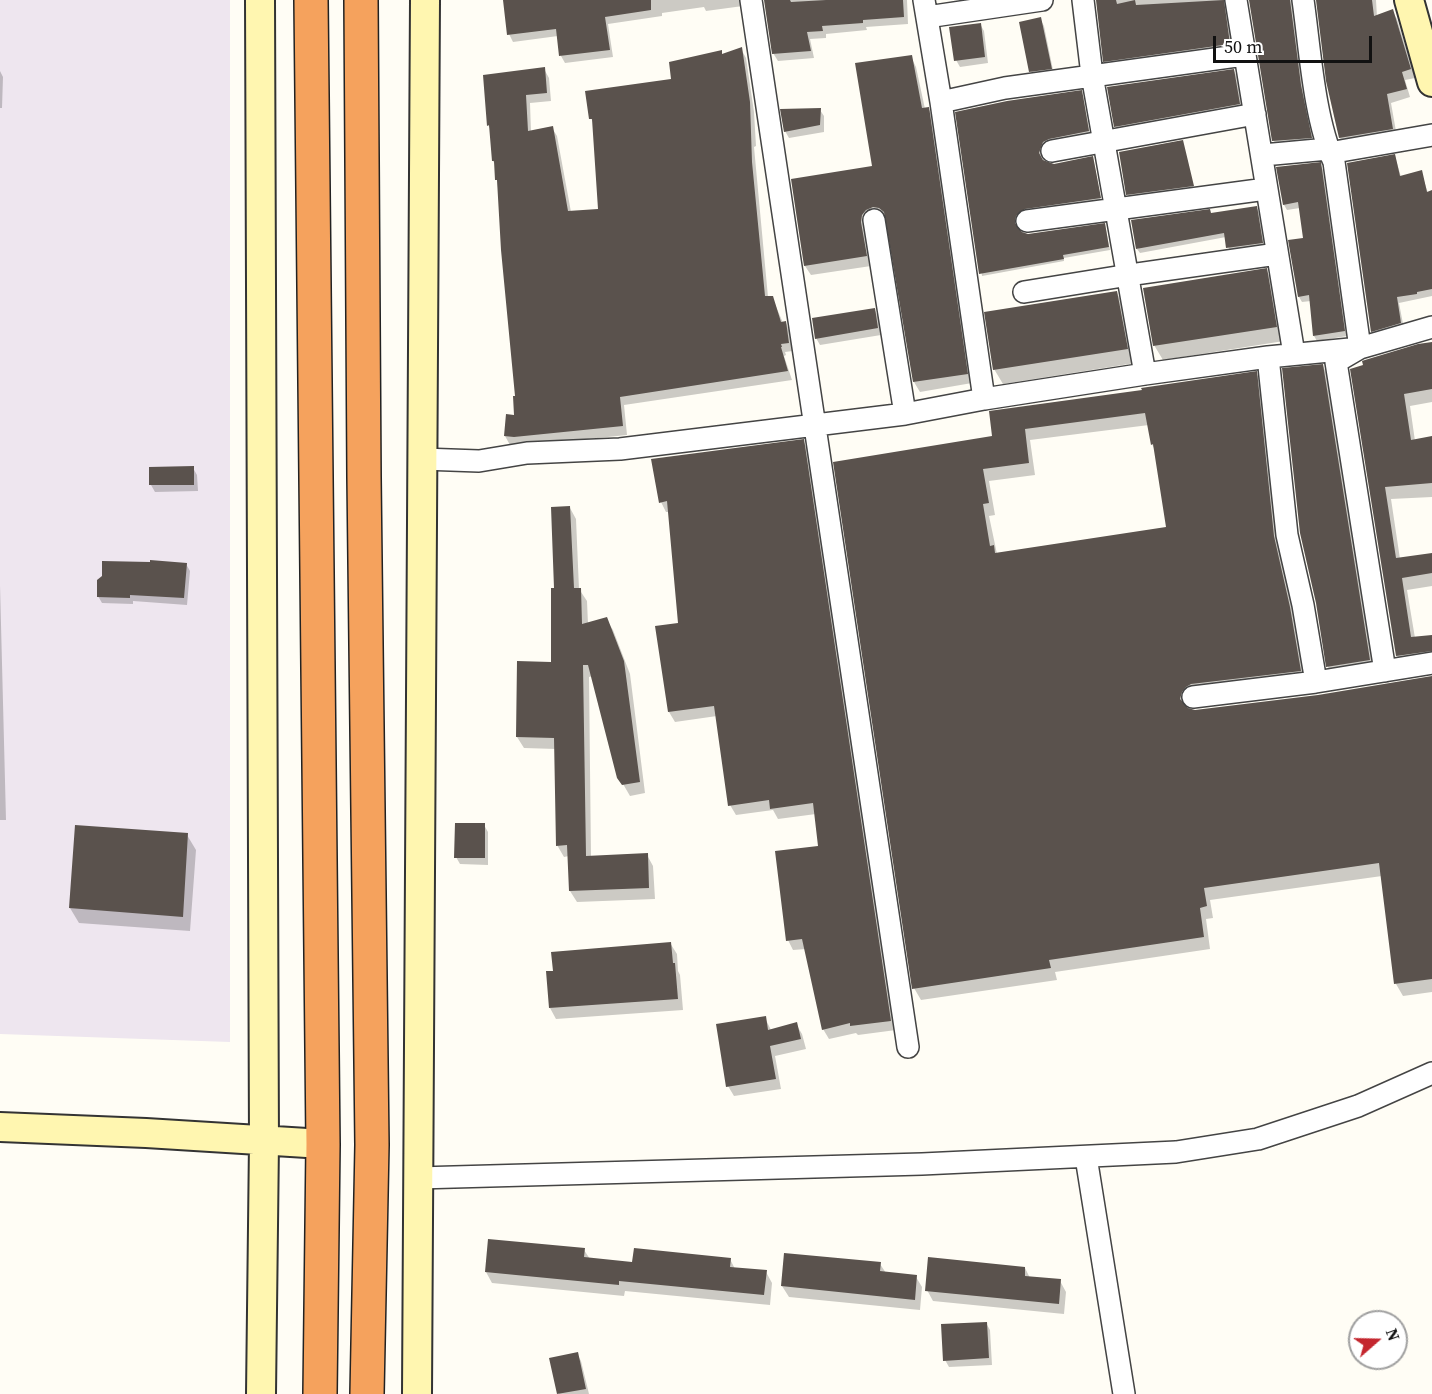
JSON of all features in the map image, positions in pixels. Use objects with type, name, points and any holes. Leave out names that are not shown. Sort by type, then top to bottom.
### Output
[{"type":"highway","points":[[311,0],[323,1144],[320,1394]]},
{"type":"highway","points":[[361,0],[372,1145],[367,1394]]},
{"type":"main road","points":[[260,0],[264,1142],[261,1394]]},
{"type":"main road","points":[[417,1394],[425,0]]},
{"type":"main road","points":[[1409,0],[1432,82]]},
{"type":"main road","points":[[0,1127],[323,1144]]},
{"type":"street","points":[[751,0],[908,1047]]},
{"type":"street","points":[[984,399],[926,9],[1042,0]]},
{"type":"street","points":[[1083,0],[1092,75],[1129,274],[1144,374]]},
{"type":"street","points":[[1236,0],[1294,354]]},
{"type":"street","points":[[1303,0],[1316,94],[1329,151],[1334,162],[1360,348]]},
{"type":"street","points":[[941,102],[1005,88],[1244,55]]},
{"type":"street","points":[[1052,151],[1255,114]]},
{"type":"street","points":[[1263,155],[1329,151],[1432,135]]},
{"type":"street","points":[[1027,221],[1266,189]]},
{"type":"street","points":[[873,220],[905,414]]},
{"type":"street","points":[[1024,292],[1129,274],[1277,254]]},
{"type":"street","points":[[422,459],[479,461],[527,453],[620,449],[905,414],[1144,374],[1268,357],[1360,348],[1432,327]]},
{"type":"street","points":[[1360,348],[1336,362],[1385,671]]},
{"type":"street","points":[[1268,357],[1287,535],[1303,605],[1316,682]]},
{"type":"street","points":[[1193,698],[1316,682],[1432,663]]},
{"type":"street","points":[[418,1178],[922,1164],[1176,1152],[1258,1139],[1358,1106],[1432,1073]]},
{"type":"street","points":[[1086,1156],[1124,1394]]},
{"type":"shaded area","points":[[0,0],[230,0],[230,1042],[0,1034]]},
{"type":"building","points":[[503,0],[651,0],[651,10],[605,17],[610,50],[559,56],[556,29],[507,35]]},
{"type":"building","points":[[764,0],[790,0],[791,2],[903,0],[904,17],[822,26],[823,31],[807,32],[811,51],[772,54]]},
{"type":"building","points":[[1096,0],[1116,0],[1117,4],[1135,0],[1136,5],[1224,0],[1230,44],[1103,62]]},
{"type":"building","points":[[1249,0],[1290,0],[1301,85],[1312,138],[1272,141]]},
{"type":"building","points":[[1316,0],[1372,0],[1374,16],[1393,9],[1411,69],[1402,72],[1407,89],[1387,94],[1393,129],[1339,138],[1326,81]]},
{"type":"building","points":[[1041,17],[1052,69],[1029,72],[1019,22]]},
{"type":"building","points":[[981,23],[985,57],[954,61],[949,27]]},
{"type":"building","points":[[742,47],[750,102],[752,162],[765,296],[773,296],[781,322],[786,321],[789,343],[781,344],[781,347],[788,371],[620,397],[623,426],[514,437],[504,436],[506,414],[514,415],[513,396],[515,396],[501,250],[497,180],[495,180],[494,161],[492,161],[489,125],[487,126],[483,75],[545,67],[547,93],[526,95],[528,131],[553,126],[568,211],[598,209],[592,119],[589,119],[585,91],[671,79],[669,62],[722,50],[722,54]]},
{"type":"building","points":[[912,55],[922,108],[929,107],[968,374],[913,382],[884,212],[873,207],[862,215],[861,222],[867,256],[804,266],[791,179],[872,166],[855,63]]},
{"type":"building","points":[[1234,69],[1240,104],[1114,127],[1107,87]]},
{"type":"building","points":[[1082,90],[1089,131],[1049,139],[1043,142],[1039,153],[1043,160],[1054,164],[1093,156],[1101,198],[1025,209],[1016,216],[1015,223],[1022,232],[1028,234],[1105,223],[1109,247],[1063,255],[1064,259],[979,274],[955,112],[1007,101]]},
{"type":"building","points":[[821,108],[820,125],[784,132],[780,109]]},
{"type":"building","points":[[1183,140],[1194,186],[1126,195],[1119,152]]},
{"type":"building","points":[[1395,154],[1400,176],[1422,170],[1427,192],[1432,190],[1432,289],[1397,297],[1401,323],[1371,332],[1347,163]]},
{"type":"building","points":[[1321,162],[1345,331],[1313,336],[1309,295],[1298,297],[1288,240],[1303,238],[1298,202],[1283,205],[1276,167]]},
{"type":"building","points":[[1257,206],[1263,243],[1226,248],[1224,233],[1136,249],[1131,220],[1210,209],[1211,213]]},
{"type":"building","points":[[1267,268],[1277,327],[1153,346],[1143,288]]},
{"type":"building","points":[[1117,291],[1128,349],[993,370],[984,312]]},
{"type":"building","points":[[875,308],[878,328],[815,339],[812,318]]},
{"type":"building","points":[[1432,342],[1432,389],[1404,394],[1411,440],[1432,436],[1432,483],[1385,487],[1396,558],[1432,553],[1432,573],[1402,578],[1411,637],[1432,635],[1432,651],[1396,656],[1350,369],[1363,365],[1362,361],[1365,360]]},
{"type":"building","points":[[1323,364],[1370,660],[1326,667],[1316,603],[1300,533],[1282,368]]},
{"type":"building","points":[[1257,371],[1274,536],[1301,671],[1191,684],[1182,692],[1180,699],[1188,708],[1195,710],[1318,695],[1432,676],[1432,979],[1394,984],[1379,863],[1204,888],[1207,906],[1200,908],[1204,937],[1049,960],[1051,968],[912,989],[833,462],[992,436],[989,411],[1142,390],[1141,388]],"holes":[[[1145,413],[1151,445],[1153,444],[1166,527],[995,553],[994,545],[990,546],[983,504],[989,503],[983,469],[1029,463],[1025,429]]]},
{"type":"building","points":[[804,439],[891,1021],[850,1026],[850,1023],[822,1030],[802,939],[786,941],[775,851],[818,846],[813,803],[770,809],[769,800],[728,806],[714,706],[668,712],[655,626],[678,623],[667,501],[659,503],[651,459]]},
{"type":"building","points":[[194,466],[194,485],[149,485],[149,467]]},
{"type":"building","points":[[570,506],[574,588],[581,588],[582,624],[607,617],[624,661],[640,782],[622,785],[617,778],[588,665],[583,665],[586,856],[648,853],[649,888],[569,891],[567,845],[556,846],[554,738],[516,737],[517,661],[551,662],[551,588],[554,588],[551,507]]},
{"type":"building","points":[[150,560],[187,563],[184,598],[130,595],[130,598],[97,597],[97,580],[102,576],[102,561],[150,562]]},
{"type":"building","points":[[455,823],[485,823],[485,858],[454,858]]},
{"type":"building","points":[[75,825],[188,833],[183,917],[69,908]]},
{"type":"building","points":[[671,942],[678,999],[549,1008],[546,971],[553,971],[551,952]]},
{"type":"building","points":[[766,1016],[768,1030],[797,1022],[801,1039],[770,1046],[776,1079],[726,1087],[716,1024]]},
{"type":"building","points":[[488,1239],[585,1248],[584,1257],[632,1262],[634,1248],[731,1258],[730,1267],[767,1270],[764,1295],[619,1281],[619,1285],[485,1272]]},
{"type":"building","points":[[784,1253],[881,1262],[880,1271],[917,1275],[915,1300],[781,1286]]},
{"type":"building","points":[[928,1257],[1025,1267],[1025,1276],[1061,1279],[1059,1304],[925,1291]]},
{"type":"building","points":[[987,1322],[989,1358],[943,1361],[941,1324]]},
{"type":"building","points":[[578,1352],[586,1389],[557,1394],[549,1358]]}]
